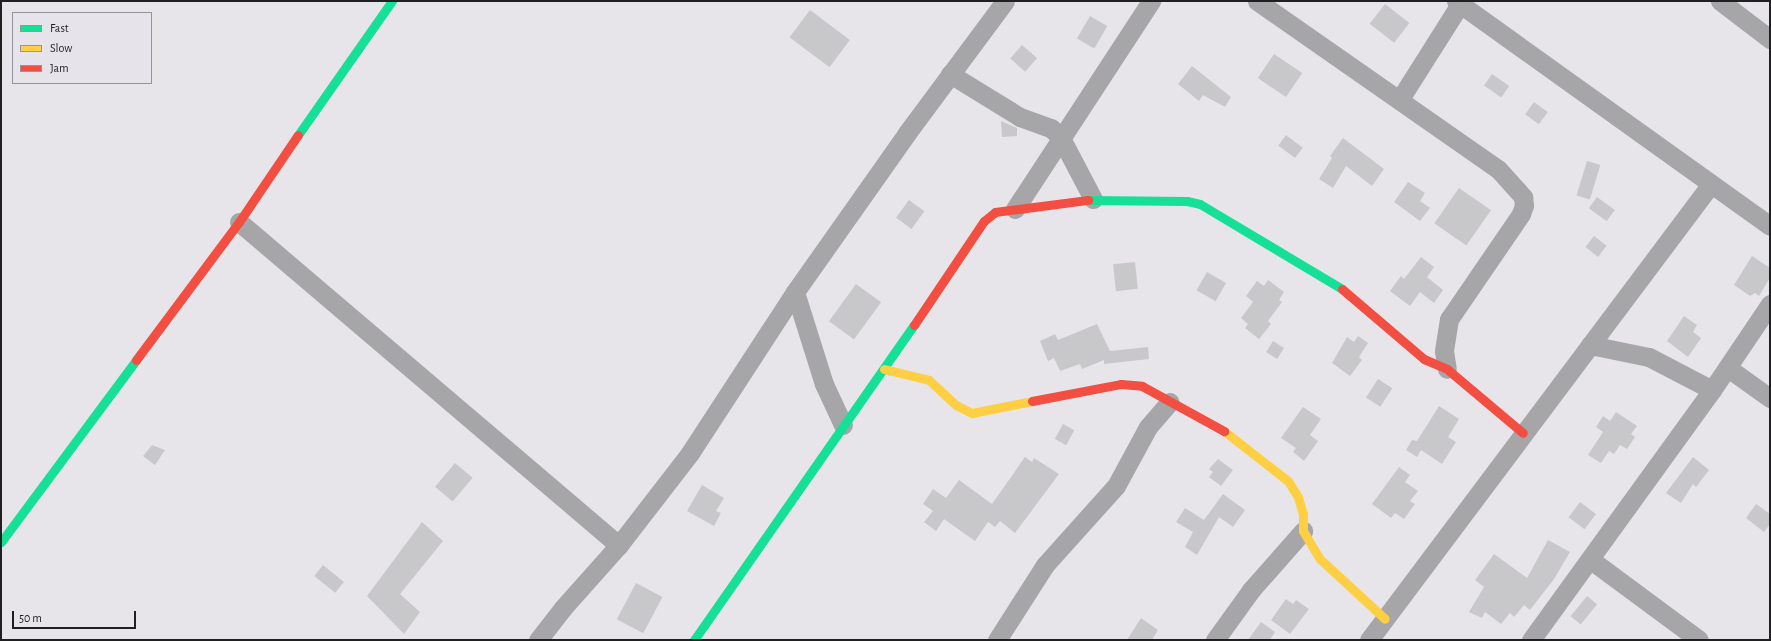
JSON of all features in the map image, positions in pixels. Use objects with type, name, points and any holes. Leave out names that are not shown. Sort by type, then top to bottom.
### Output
[{"type":"street","points":[[1,542],[239,222],[353,53],[392,1]]},
{"type":"street","points":[[538,640],[562,609],[619,545],[690,453],[795,292],[950,74],[1005,1]]},
{"type":"street","points":[[1015,209],[1151,1]]},
{"type":"street","points":[[1257,1],[1400,99],[1498,169],[1518,188],[1523,197],[1524,205],[1521,214],[1449,319],[1444,351],[1447,369]]},
{"type":"street","points":[[1720,1],[1770,39]]},
{"type":"street","points":[[1400,99],[1458,2],[1770,226]]},
{"type":"street","points":[[950,74],[1020,117],[1051,128],[1061,138],[1093,199]]},
{"type":"street","points":[[1369,640],[1711,184]]},
{"type":"street","points":[[694,640],[843,425],[884,369],[987,216],[994,212],[1093,199],[1172,200],[1200,204],[1344,290],[1365,306],[1424,359],[1447,369],[1523,434]]},
{"type":"street","points":[[239,222],[619,545]]},
{"type":"street","points":[[795,292],[824,384],[843,425]]},
{"type":"street","points":[[1531,640],[1591,560],[1728,368],[1770,304]]},
{"type":"street","points":[[1590,345],[1648,357],[1712,390]]},
{"type":"street","points":[[1728,368],[1770,398]]},
{"type":"street","points":[[884,369],[929,380],[956,405],[972,413],[1120,384],[1142,386],[1220,428],[1288,481],[1298,497],[1303,514],[1303,532],[1320,559],[1330,570],[1385,619]]},
{"type":"street","points":[[997,640],[1045,565],[1116,486],[1146,431],[1170,402]]},
{"type":"street","points":[[1215,640],[1252,590],[1303,532]]},
{"type":"street","points":[[1591,560],[1699,640]]},
{"type":"building","points":[[1385,4],[1409,23],[1394,43],[1370,24]]},
{"type":"building","points":[[810,10],[850,40],[829,67],[790,37]]},
{"type":"building","points":[[1090,16],[1107,26],[1094,49],[1077,39]]},
{"type":"building","points":[[1022,45],[1037,58],[1025,72],[1010,59]]},
{"type":"building","points":[[1274,54],[1302,73],[1286,97],[1258,78]]},
{"type":"building","points":[[1192,66],[1231,97],[1225,107],[1203,95],[1199,101],[1178,84]]},
{"type":"building","points":[[1492,74],[1509,86],[1501,98],[1484,85]]},
{"type":"building","points":[[1534,102],[1548,112],[1539,124],[1525,114]]},
{"type":"building","points":[[1001,121],[1017,128],[1017,136],[1002,137]]},
{"type":"building","points":[[1286,135],[1303,148],[1295,158],[1278,145]]},
{"type":"building","points":[[1343,138],[1384,169],[1372,186],[1346,166],[1333,188],[1319,179],[1332,158],[1330,156]]},
{"type":"building","points":[[1587,161],[1600,165],[1590,200],[1576,195]]},
{"type":"building","points":[[1408,182],[1425,193],[1420,201],[1430,208],[1420,221],[1394,202]]},
{"type":"building","points":[[1459,188],[1491,210],[1466,246],[1434,223]]},
{"type":"building","points":[[1597,197],[1615,210],[1607,221],[1589,208]]},
{"type":"building","points":[[909,200],[924,211],[911,229],[896,218]]},
{"type":"building","points":[[1594,236],[1607,246],[1598,257],[1585,247]]},
{"type":"building","points":[[1752,256],[1770,268],[1770,278],[1759,296],[1755,293],[1750,296],[1734,285]]},
{"type":"building","points":[[1421,257],[1434,267],[1427,277],[1443,290],[1434,303],[1420,292],[1410,306],[1390,291],[1401,276],[1404,279]]},
{"type":"building","points":[[1135,262],[1138,289],[1116,291],[1113,264]]},
{"type":"building","points":[[1207,272],[1226,283],[1216,301],[1196,290]]},
{"type":"building","points":[[1268,280],[1284,292],[1279,300],[1282,302],[1268,321],[1271,324],[1259,339],[1245,328],[1248,324],[1241,318],[1253,302],[1246,296],[1257,281],[1264,286]]},
{"type":"building","points":[[856,284],[881,302],[854,339],[829,321]]},
{"type":"building","points":[[1684,316],[1697,325],[1693,332],[1701,338],[1688,357],[1667,341]]},
{"type":"building","points":[[1097,324],[1110,351],[1148,347],[1149,359],[1104,364],[1104,360],[1082,369],[1080,364],[1060,371],[1054,358],[1048,361],[1040,341],[1055,334],[1058,340]]},
{"type":"building","points":[[1358,336],[1368,343],[1359,357],[1362,360],[1350,376],[1332,363],[1347,337],[1354,342]]},
{"type":"building","points":[[1273,341],[1284,348],[1277,359],[1266,352]]},
{"type":"building","points":[[1378,379],[1392,388],[1380,407],[1366,397]]},
{"type":"building","points":[[1439,406],[1459,419],[1448,437],[1456,442],[1442,464],[1421,450],[1417,457],[1406,450],[1412,440],[1417,441]]},
{"type":"building","points":[[1303,407],[1321,419],[1310,435],[1318,441],[1304,461],[1293,452],[1296,448],[1281,438]]},
{"type":"building","points":[[1616,412],[1637,426],[1631,434],[1635,437],[1627,449],[1620,445],[1614,454],[1609,451],[1601,463],[1588,455],[1603,432],[1596,427],[1603,416],[1610,421]]},
{"type":"building","points":[[1063,424],[1074,430],[1066,445],[1055,439]]},
{"type":"building","points":[[152,445],[165,450],[155,465],[143,456]]},
{"type":"building","points":[[1025,457],[1032,462],[1034,458],[1059,474],[1015,533],[1000,521],[995,527],[988,522],[975,541],[944,519],[936,531],[924,522],[933,511],[923,504],[933,489],[946,498],[959,480],[992,504]]},
{"type":"building","points":[[1693,457],[1709,470],[1696,487],[1693,484],[1681,503],[1666,493]]},
{"type":"building","points":[[1218,459],[1233,470],[1221,486],[1209,477],[1213,472],[1209,469]]},
{"type":"building","points":[[455,463],[473,478],[453,502],[435,487]]},
{"type":"building","points":[[1399,467],[1410,475],[1405,482],[1418,491],[1410,501],[1415,504],[1404,519],[1395,513],[1391,518],[1372,504]]},
{"type":"building","points":[[702,485],[724,498],[716,511],[721,513],[714,526],[687,511]]},
{"type":"building","points":[[1223,494],[1245,510],[1233,527],[1219,517],[1197,555],[1185,547],[1193,532],[1176,522],[1185,508],[1204,520]]},
{"type":"building","points":[[1580,502],[1596,514],[1585,529],[1569,517]]},
{"type":"building","points":[[1756,504],[1770,514],[1770,524],[1764,532],[1746,518]]},
{"type":"building","points":[[422,522],[443,541],[400,594],[420,612],[404,634],[367,596]]},
{"type":"building","points":[[1548,540],[1570,552],[1554,579],[1530,610],[1524,605],[1514,617],[1510,613],[1501,624],[1485,612],[1482,618],[1469,612],[1484,587],[1475,580],[1494,554],[1527,578]]},
{"type":"building","points":[[323,565],[344,582],[335,593],[314,576]]},
{"type":"building","points":[[636,583],[662,597],[643,633],[617,619]]},
{"type":"building","points":[[1587,596],[1597,604],[1581,624],[1571,616]]},
{"type":"building","points":[[1286,599],[1293,604],[1296,600],[1309,609],[1290,634],[1271,620]]},
{"type":"building","points":[[1141,618],[1158,630],[1152,640],[1127,640]]},
{"type":"building","points":[[1261,622],[1275,632],[1270,640],[1248,640]]},
{"type":"traffic: fast","points":[[298,135],[392,1]]},
{"type":"traffic: fast","points":[[1088,200],[1187,201],[1200,204],[1342,289]]},
{"type":"traffic: fast","points":[[694,640],[914,325]]},
{"type":"traffic: fast","points":[[1,542],[136,360]]},
{"type":"traffic: slow","points":[[884,369],[929,380],[956,405],[972,413],[1032,401]]},
{"type":"traffic: slow","points":[[1224,431],[1288,481],[1298,497],[1303,514],[1303,531],[1320,559],[1385,619]]},
{"type":"traffic: jam","points":[[136,360],[239,222],[298,135]]},
{"type":"traffic: jam","points":[[914,325],[984,221],[995,212],[1088,200]]},
{"type":"traffic: jam","points":[[1342,289],[1424,359],[1447,369],[1523,433]]},
{"type":"traffic: jam","points":[[1032,401],[1121,384],[1142,386],[1224,431]]}]
